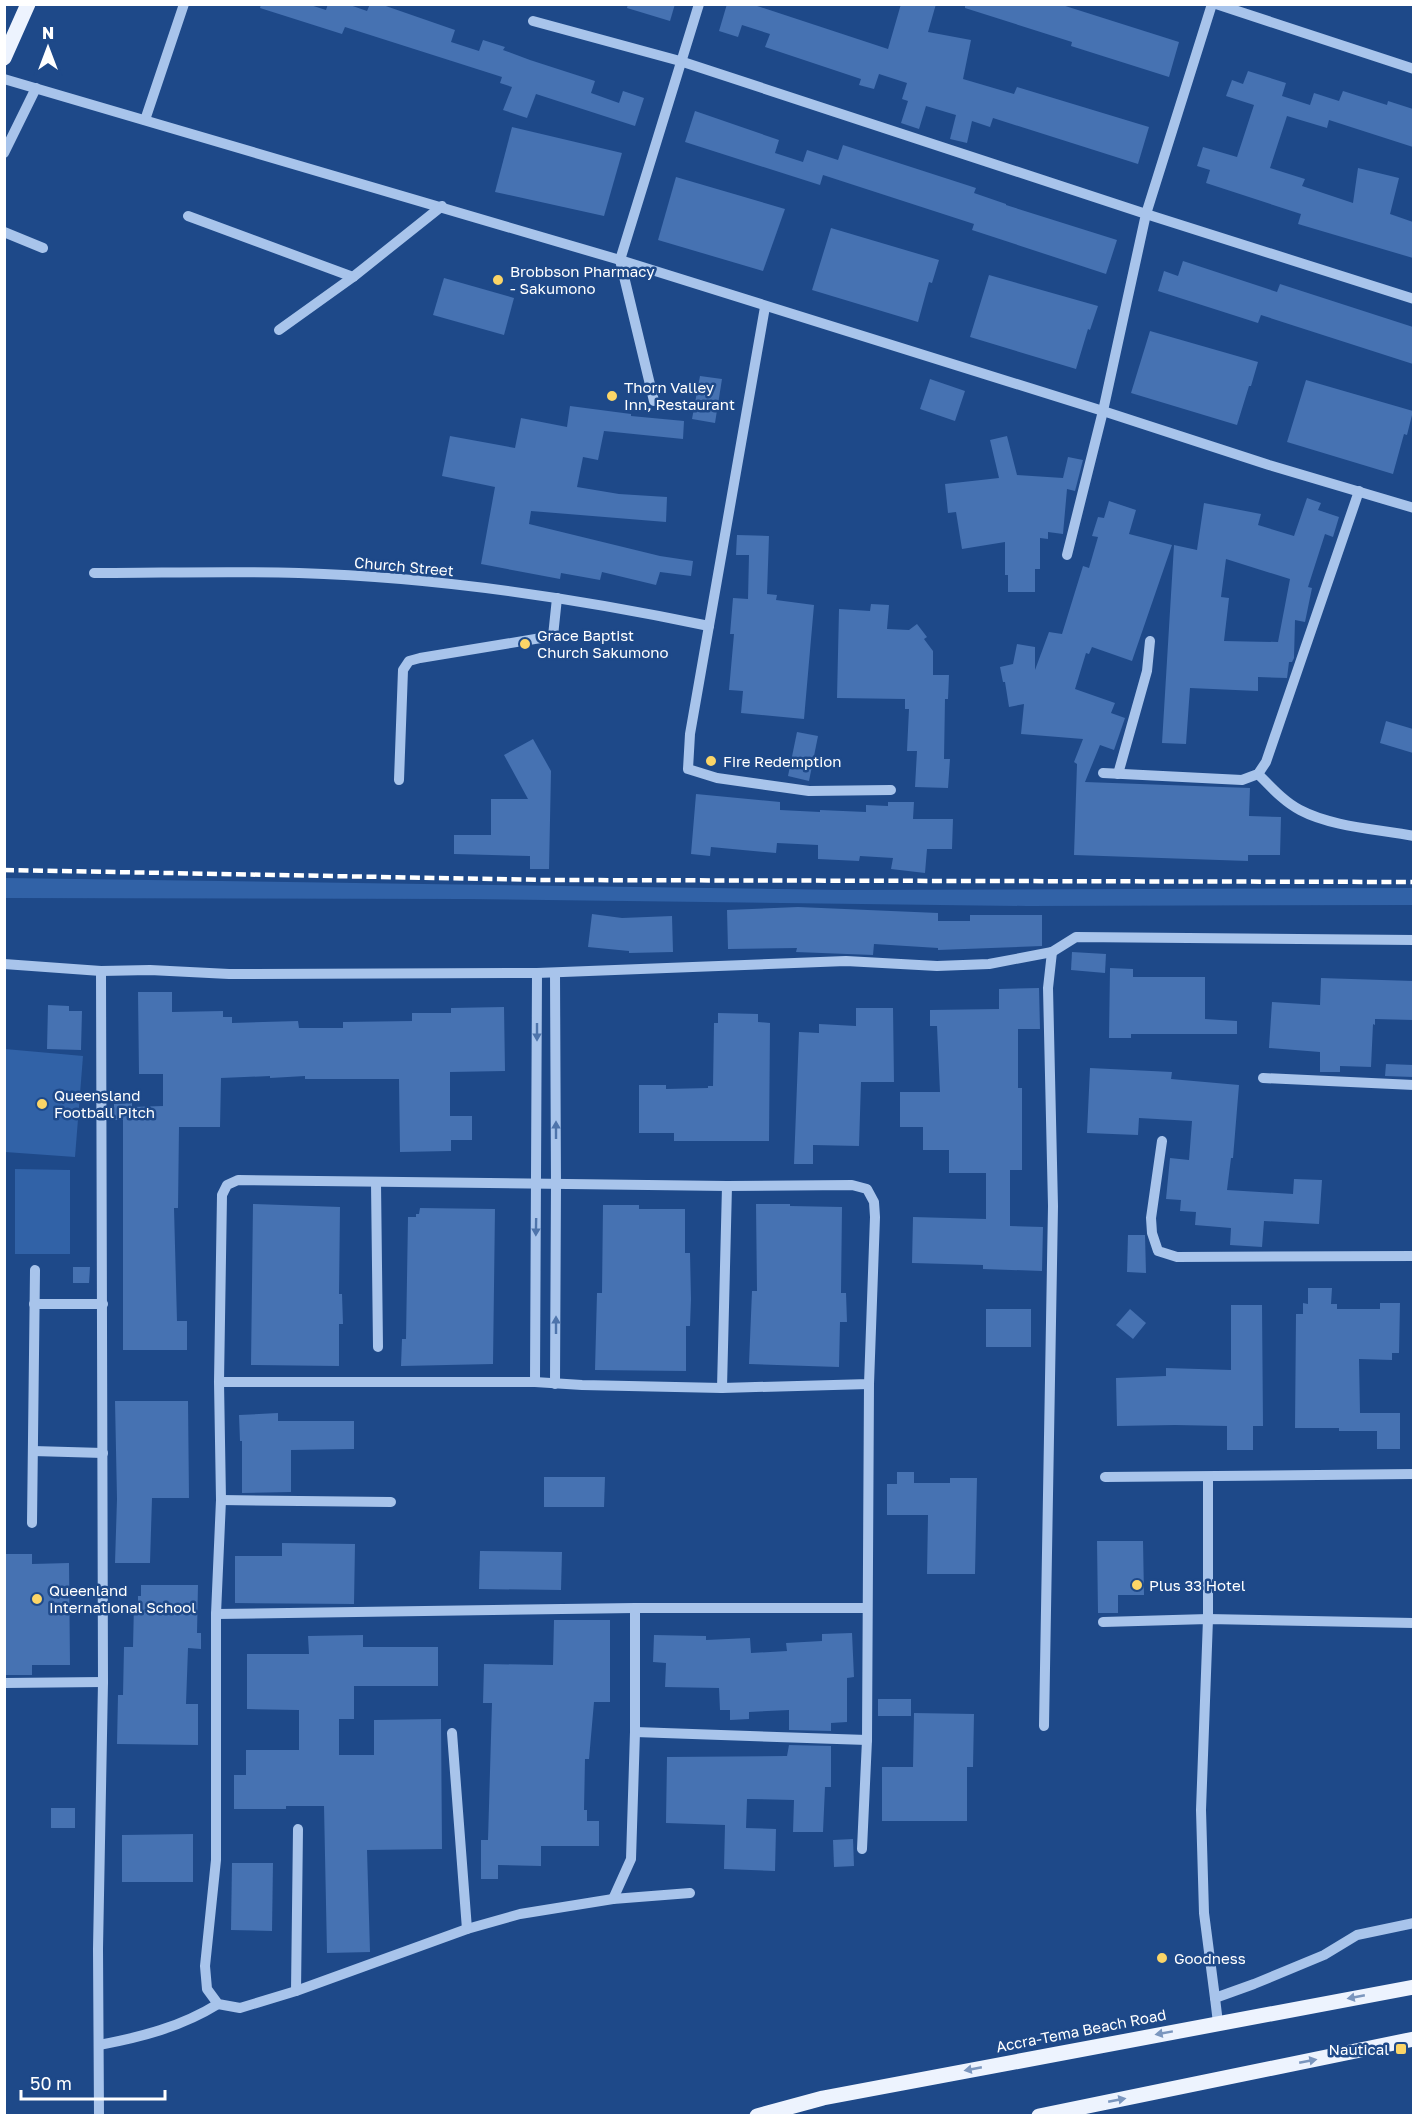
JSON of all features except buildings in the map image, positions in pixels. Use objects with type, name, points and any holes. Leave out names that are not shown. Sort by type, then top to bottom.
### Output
[{"type":"main road","points":[[4,58],[28,4]]},
{"type":"main road","name":"Accra-Tema Beach Road","points":[[757,2115],[823,2098],[1413,1987]]},
{"type":"main road","points":[[1039,2115],[1413,2039]]},
{"type":"street","points":[[145,120],[184,4]]},
{"type":"street","points":[[654,401],[620,260],[699,4]]},
{"type":"street","points":[[1067,555],[1103,411],[1146,214],[1214,4],[1413,69]]},
{"type":"street","points":[[533,21],[680,61],[1146,214],[1413,298]]},
{"type":"street","points":[[4,79],[620,260],[1269,465],[1413,508]]},
{"type":"street","points":[[4,153],[36,88]]},
{"type":"street","points":[[279,330],[353,277],[442,206]]},
{"type":"street","points":[[188,216],[353,277]]},
{"type":"street","points":[[4,232],[43,248]]},
{"type":"street","points":[[765,307],[690,734],[688,769],[717,778],[809,791],[891,790]]},
{"type":"street","points":[[1103,772],[1242,780],[1257,774],[1266,762],[1359,492]]},
{"type":"street","name":"Church Street","points":[[94,573],[300,573],[416,581],[557,597],[625,608],[709,626]]},
{"type":"street","points":[[399,780],[404,670],[409,661],[553,636],[557,597]]},
{"type":"street","points":[[1118,774],[1147,671],[1150,641]]},
{"type":"street","points":[[1257,774],[1298,809],[1320,819],[1413,836]]},
{"type":"street","points":[[4,964],[101,971],[150,970],[229,974],[537,974],[846,961],[937,966],[989,964],[1052,952],[1076,937],[1413,940]]},
{"type":"street","points":[[1044,1726],[1053,1206],[1048,988],[1052,952]]},
{"type":"street","points":[[99,2115],[98,1949],[103,1682],[101,971]]},
{"type":"street","points":[[555,972],[555,1384]]},
{"type":"street","points":[[535,1382],[537,974]]},
{"type":"street","points":[[1263,1078],[1413,1085]]},
{"type":"street","points":[[1162,1140],[1151,1218],[1152,1233],[1158,1251],[1177,1257],[1413,1256]]},
{"type":"street","points":[[218,2004],[207,1989],[205,1966],[216,1860],[216,1614],[221,1500],[219,1382],[221,1209],[222,1196],[227,1185],[238,1180],[727,1186],[852,1185],[867,1189],[874,1202],[875,1216],[869,1384],[867,1740],[862,1849]]},
{"type":"street","points":[[376,1183],[378,1347]]},
{"type":"street","points":[[722,1388],[727,1186]]},
{"type":"street","points":[[32,1523],[34,1270]]},
{"type":"street","points":[[34,1304],[103,1304]]},
{"type":"street","points":[[219,1382],[535,1382],[722,1388],[869,1384]]},
{"type":"street","points":[[33,1451],[103,1453]]},
{"type":"street","points":[[1105,1477],[1413,1474]]},
{"type":"street","points":[[1208,1476],[1208,1619],[1201,1810],[1204,1912],[1218,2023]]},
{"type":"street","points":[[221,1500],[391,1502]]},
{"type":"street","points":[[216,1614],[635,1608],[866,1608]]},
{"type":"street","points":[[613,1899],[631,1858],[635,1732],[635,1608]]},
{"type":"street","points":[[1103,1622],[1208,1619],[1413,1623]]},
{"type":"street","points":[[4,1683],[103,1682]]},
{"type":"street","points":[[635,1732],[867,1740]]},
{"type":"street","points":[[452,1733],[467,1929]]},
{"type":"street","points":[[296,1991],[298,1828]]},
{"type":"street","points":[[99,2045],[141,2037],[170,2028],[218,2004],[240,2008],[296,1991],[467,1929],[539,1911],[613,1899],[690,1893]]},
{"type":"street","points":[[1215,1998],[1324,1955],[1357,1935],[1413,1923]]},
{"type":"shaded area","points":[[5,878],[843,890],[1413,888],[1414,905],[1027,906],[466,899],[5,898]]},
{"type":"shaded area","name":"Queensland Football Pitch","points":[[5,1049],[83,1056],[75,1157],[5,1152]]},
{"type":"shaded area","points":[[15,1169],[70,1170],[70,1254],[15,1254]]},
{"type":"railway","points":[[4,870],[547,880],[1414,882]]},
{"type":"place","name":"Brobbson Pharmacy - Sakumono","points":[[498,280]]},
{"type":"place","name":"Thorn Valley Inn, Restaurant","points":[[612,396]]},
{"type":"place","name":"Grace Baptist Church Sakumono","points":[[525,644]]},
{"type":"place","name":"Fire Redemption","points":[[711,761]]},
{"type":"place","name":"Queensland Football Pitch","points":[[42,1104]]},
{"type":"place","name":"Plus 33 Hotel","points":[[1137,1585]]},
{"type":"place","name":"Queenland International School","points":[[37,1599]]},
{"type":"place","name":"Goodness","points":[[1162,1958]]},
{"type":"place","name":"Nautical","points":[[1401,2049]]}]
